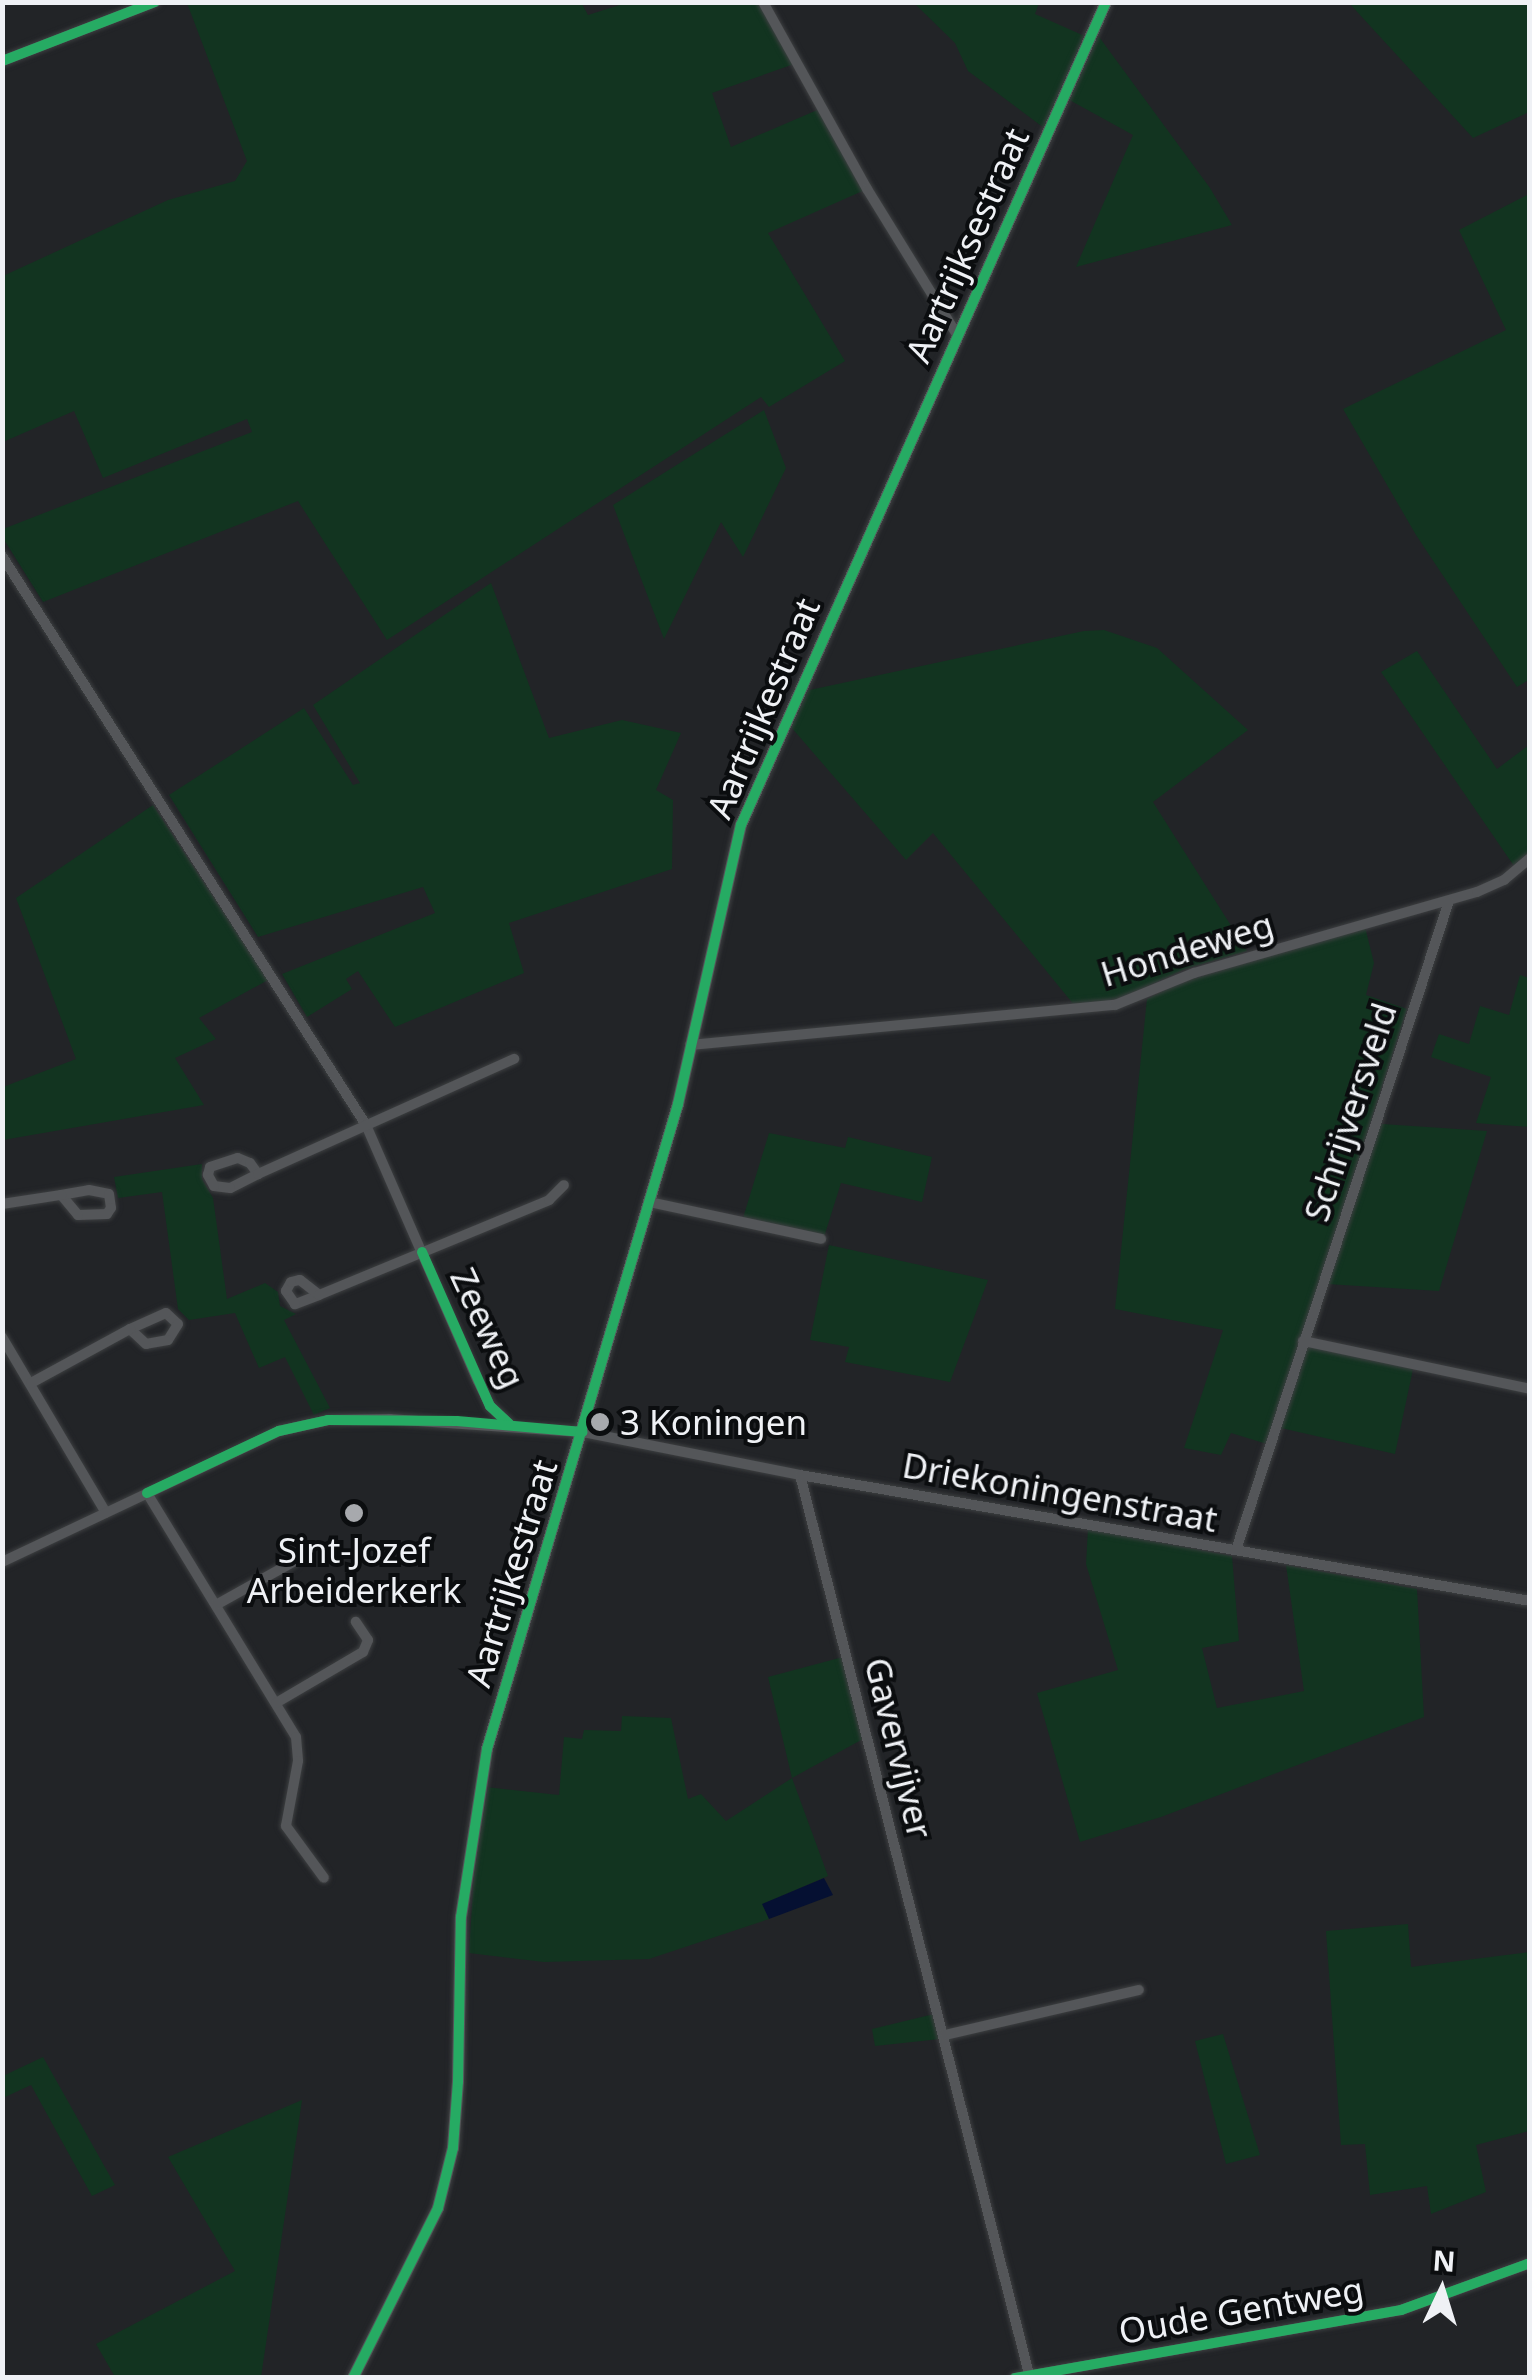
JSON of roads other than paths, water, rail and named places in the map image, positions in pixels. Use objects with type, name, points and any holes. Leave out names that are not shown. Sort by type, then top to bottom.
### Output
[{"type":"street","points":[[2,61],[155,2]]},
{"type":"street","points":[[763,2],[867,189],[957,335]]},
{"type":"street","name":"Aartrijksestraat","points":[[878,510],[1106,2]]},
{"type":"street","name":"Aartrijkestraat","points":[[353,2378],[438,2208],[453,2148],[460,1916],[487,1749],[649,1202],[741,825],[878,510]]},
{"type":"street","name":"Zeeweg","points":[[2,556],[366,1124],[490,1406],[510,1424]]},
{"type":"street","name":"Hondeweg","points":[[690,1045],[1116,1005],[1194,973],[1449,901],[1510,875],[1530,858]]},
{"type":"street","name":"Schrijversveld","points":[[1236,1550],[1449,901]]},
{"type":"street","points":[[258,1174],[250,1163],[238,1158],[216,1163],[208,1176],[214,1186],[225,1190],[514,1058]]},
{"type":"street","points":[[319,1295],[549,1200],[564,1184]]},
{"type":"street","points":[[2,1204],[61,1195],[104,1190],[111,1208],[99,1216],[78,1215],[61,1195]]},
{"type":"street","points":[[649,1202],[820,1239]]},
{"type":"street","points":[[30,1384],[130,1330]]},
{"type":"street","points":[[2,1337],[106,1513]]},
{"type":"street","points":[[1302,1341],[1530,1389]]},
{"type":"street","name":"Driekoningenstraat","points":[[2,1562],[279,1431],[310,1424],[390,1419],[510,1424],[582,1432],[800,1475],[1530,1601]]},
{"type":"street","name":"Gavervijver","points":[[800,1475],[1029,2374]]},
{"type":"street","points":[[148,1493],[296,1737],[298,1761],[286,1826],[324,1878]]},
{"type":"street","points":[[216,1605],[293,1562]]},
{"type":"street","points":[[276,1703],[363,1652],[368,1640],[356,1622]]},
{"type":"street","points":[[945,2035],[1138,1990]]},
{"type":"street","name":"Oude Gentweg","points":[[1015,2378],[1401,2310],[1530,2263]]},
{"type":"water","points":[[824,1878],[833,1895],[769,1919],[762,1904]]},
{"type":"place","name":"3 Koningen","points":[[600,1422]]},
{"type":"place","name":"Sint-Jozef Arbeiderkerk","points":[[354,1513]]}]
